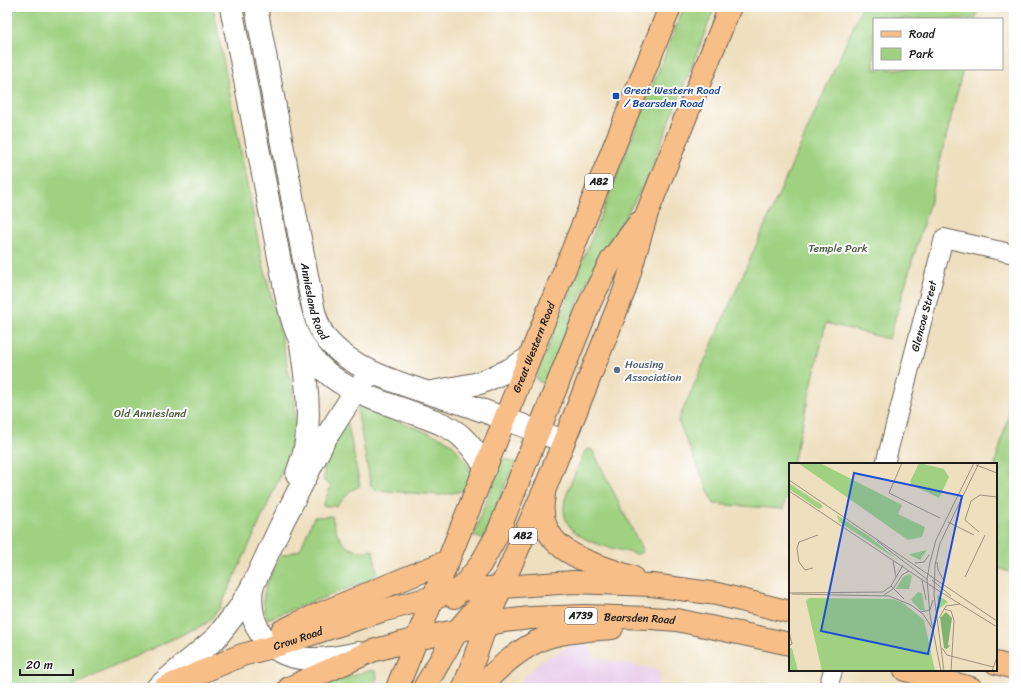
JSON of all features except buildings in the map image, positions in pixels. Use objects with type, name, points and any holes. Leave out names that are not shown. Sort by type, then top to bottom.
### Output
[{"type":"main road","name":"Great Western Road","points":[[397,688],[670,7]]},
{"type":"main road","name":"A82","points":[[464,688],[501,587],[546,486],[625,289],[647,213],[730,7]]},
{"type":"main road","points":[[416,639],[460,590],[480,565],[497,535],[591,300],[612,259],[647,213]]},
{"type":"main road","points":[[546,486],[543,500],[543,513],[547,529],[561,548],[576,557],[652,585]]},
{"type":"main road","points":[[268,644],[296,624],[448,561]]},
{"type":"main road","points":[[424,688],[458,630],[478,607],[501,587],[573,582],[652,585],[717,594],[789,612]]},
{"type":"main road","name":"Crow Road","points":[[164,688],[268,644],[434,596],[460,590],[501,587]]},
{"type":"main road","name":"Bearsden Road","points":[[486,625],[530,618],[584,616],[651,618],[677,620],[789,644]]},
{"type":"main road","points":[[478,688],[509,660],[544,638],[567,633],[677,620]]},
{"type":"main road","name":"A739","points":[[289,688],[372,651],[416,639],[486,625]]},
{"type":"main road","points":[[997,663],[1014,668]]},
{"type":"main road","points":[[909,671],[971,688]]},
{"type":"street","points":[[231,7],[288,304],[300,341],[308,401],[308,424],[304,452],[281,525]]},
{"type":"street","name":"Anniesland Road","points":[[256,7],[312,302],[316,321],[324,336],[329,343],[345,357],[372,373],[476,408],[563,441]]},
{"type":"street","name":"Glencoe Street","points":[[885,463],[944,238],[1014,254]]},
{"type":"street","points":[[300,341],[321,369],[330,377],[355,392],[448,427],[462,437],[473,448],[486,468]]},
{"type":"street","points":[[429,392],[480,383],[509,370],[529,358]]},
{"type":"street","points":[[157,688],[216,638],[238,610],[252,587],[281,525],[325,439],[355,392],[372,373]]},
{"type":"street","points":[[252,587],[252,609],[256,624],[268,644],[280,652],[292,657],[312,660],[372,651]]},
{"type":"street","points":[[828,688],[833,671]]},
{"type":"shaded area","points":[[586,638],[593,657],[660,670],[659,688],[514,688],[541,661]]},
{"type":"green space","name":"Old Anniesland","points":[[7,7],[213,7],[260,251],[295,402],[294,435],[281,474],[220,608],[207,623],[68,688],[7,688]]},
{"type":"green space","points":[[684,7],[715,7],[645,183],[598,260],[582,292],[546,381],[542,383],[539,382],[536,377]]},
{"type":"green space","name":"Temple Park","points":[[862,7],[979,7],[976,18],[873,18],[873,70],[963,70],[931,198],[889,339],[826,323],[793,463],[789,463],[789,483],[783,509],[714,504],[678,421]]},
{"type":"green space","points":[[1014,396],[1014,574],[997,567],[997,463],[995,463]]},
{"type":"green space","points":[[361,407],[442,438],[453,445],[467,464],[471,473],[469,481],[463,491],[440,495],[374,490],[371,487],[357,409]]},
{"type":"green space","points":[[346,422],[348,425],[360,486],[350,491],[337,506],[323,506],[331,485],[324,481],[324,466],[328,454]]},
{"type":"green space","points":[[587,449],[593,451],[642,549],[642,552],[637,554],[600,545],[587,540],[576,533],[569,525],[564,514],[565,500],[574,475]]},
{"type":"green space","points":[[503,458],[515,462],[483,539],[473,536]]},
{"type":"green space","points":[[332,516],[340,539],[344,544],[349,548],[356,550],[373,550],[377,572],[372,579],[267,619],[264,593],[280,556],[300,550],[314,517]]},
{"type":"green space","points":[[371,670],[376,672],[377,678],[373,688],[312,688]]},
{"type":"place","name":"Great Western Road / Bearsden Road","points":[[616,96]]},
{"type":"place","name":"Housing Association","points":[[617,370]]}]
